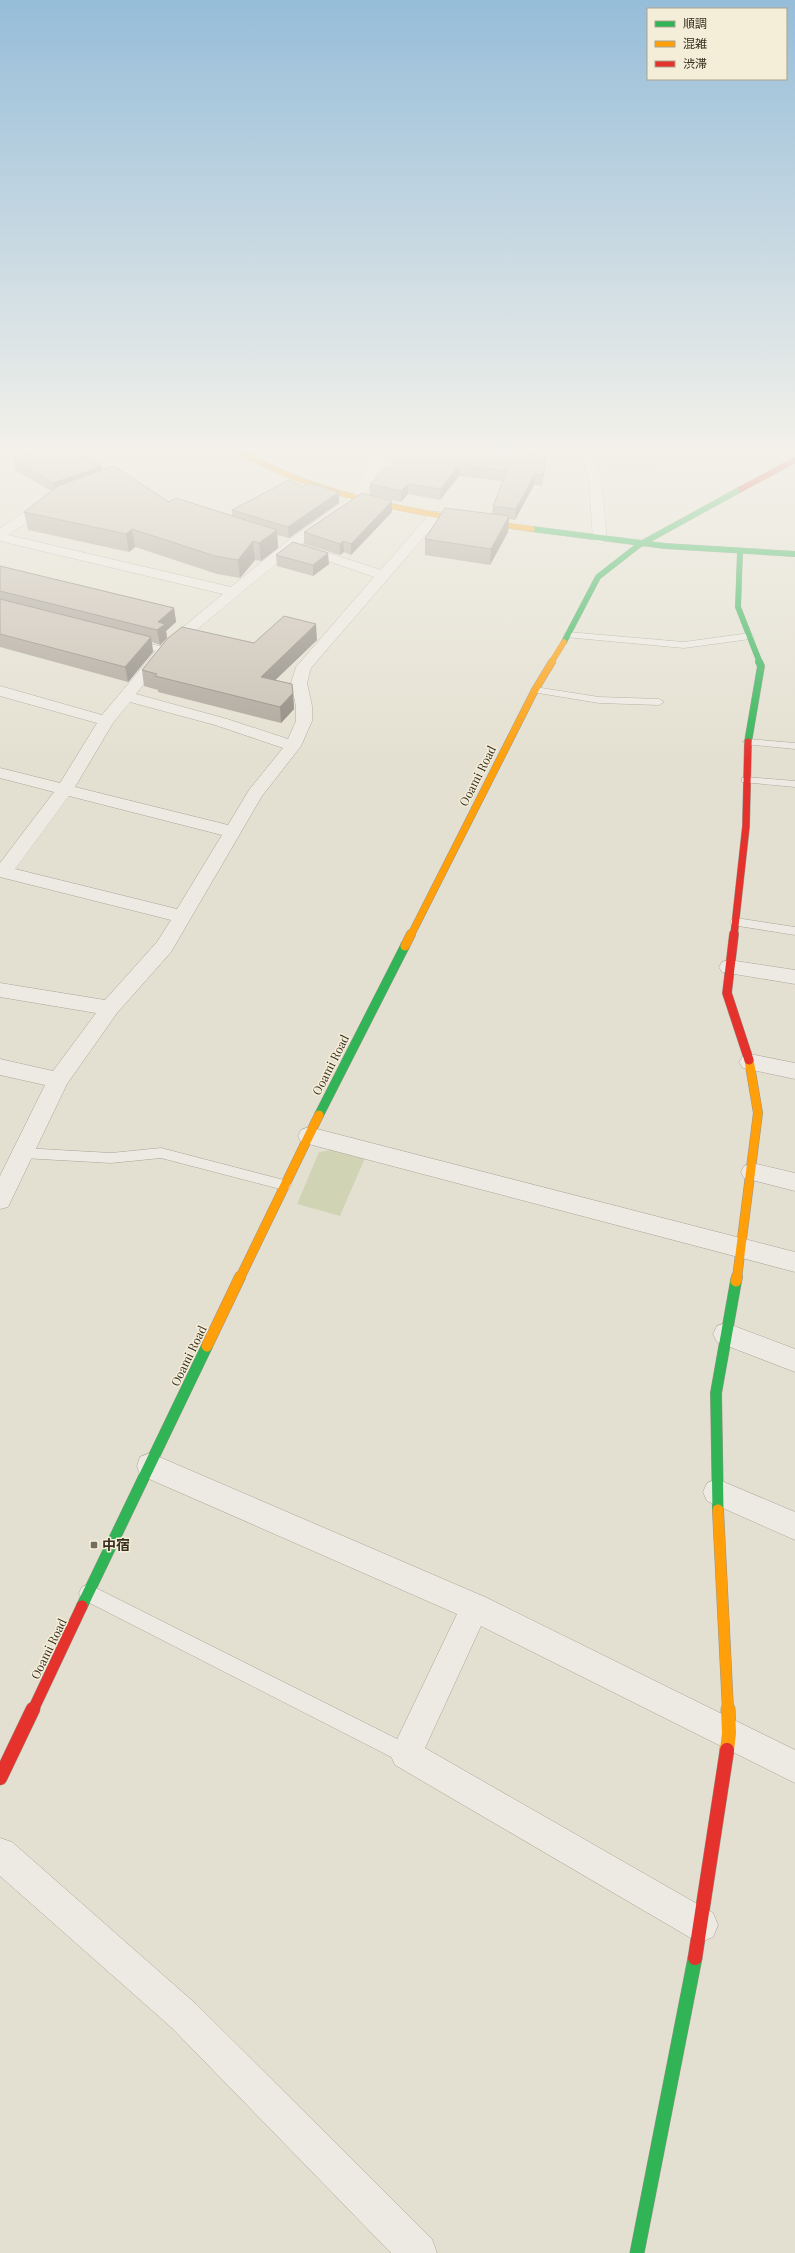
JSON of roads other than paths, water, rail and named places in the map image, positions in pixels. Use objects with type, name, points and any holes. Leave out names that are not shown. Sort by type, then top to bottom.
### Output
[{"type":"street","points":[[63,551],[234,592]]},
{"type":"street","points":[[182,916],[2,872],[64,790],[106,721],[164,650],[284,551]]},
{"type":"street","points":[[310,551],[382,575]]},
{"type":"street","points":[[0,1200],[58,1080],[110,1008],[164,947],[255,794],[293,746],[304,721],[304,706],[299,683],[304,667],[404,551]]},
{"type":"street","name":"Ooami Road","points":[[0,1778],[284,1185],[535,690],[568,635],[598,577],[631,551]]},
{"type":"street","points":[[728,551],[795,554]]},
{"type":"street","points":[[637,2253],[702,1925],[729,1733],[717,1492],[716,1393],[742,1248],[758,1113],[750,1062],[727,993],[746,826],[748,742],[761,666],[738,607],[740,552]]},
{"type":"street","points":[[0,692],[106,721]]},
{"type":"street","points":[[125,696],[221,722],[293,746]]},
{"type":"street","points":[[0,774],[233,832]]},
{"type":"street","points":[[729,967],[795,977]]},
{"type":"street","points":[[0,990],[110,1008]]},
{"type":"street","points":[[750,1062],[795,1071]]},
{"type":"street","points":[[0,1067],[58,1080]]},
{"type":"street","points":[[309,1136],[795,1262]]},
{"type":"street","points":[[752,1172],[795,1182]]},
{"type":"street","points":[[726,1334],[795,1361]]},
{"type":"street","points":[[150,1466],[475,1607],[795,1767]]},
{"type":"street","points":[[717,1492],[795,1526]]},
{"type":"street","points":[[475,1607],[406,1754],[702,1925]]},
{"type":"street","points":[[0,1854],[184,2016],[418,2253]]},
{"type":"lane","points":[[568,635],[684,645],[750,636]]},
{"type":"lane","points":[[127,640],[164,650]]},
{"type":"lane","points":[[535,690],[599,700],[659,702]]},
{"type":"lane","points":[[748,742],[795,746]]},
{"type":"lane","points":[[746,780],[795,784]]},
{"type":"lane","points":[[736,922],[795,931]]},
{"type":"lane","points":[[23,1153],[111,1158],[161,1153],[284,1185]]},
{"type":"lane","points":[[88,1593],[406,1754]]},
{"type":"place","name":"中宿","points":[[94,1545]]}]
